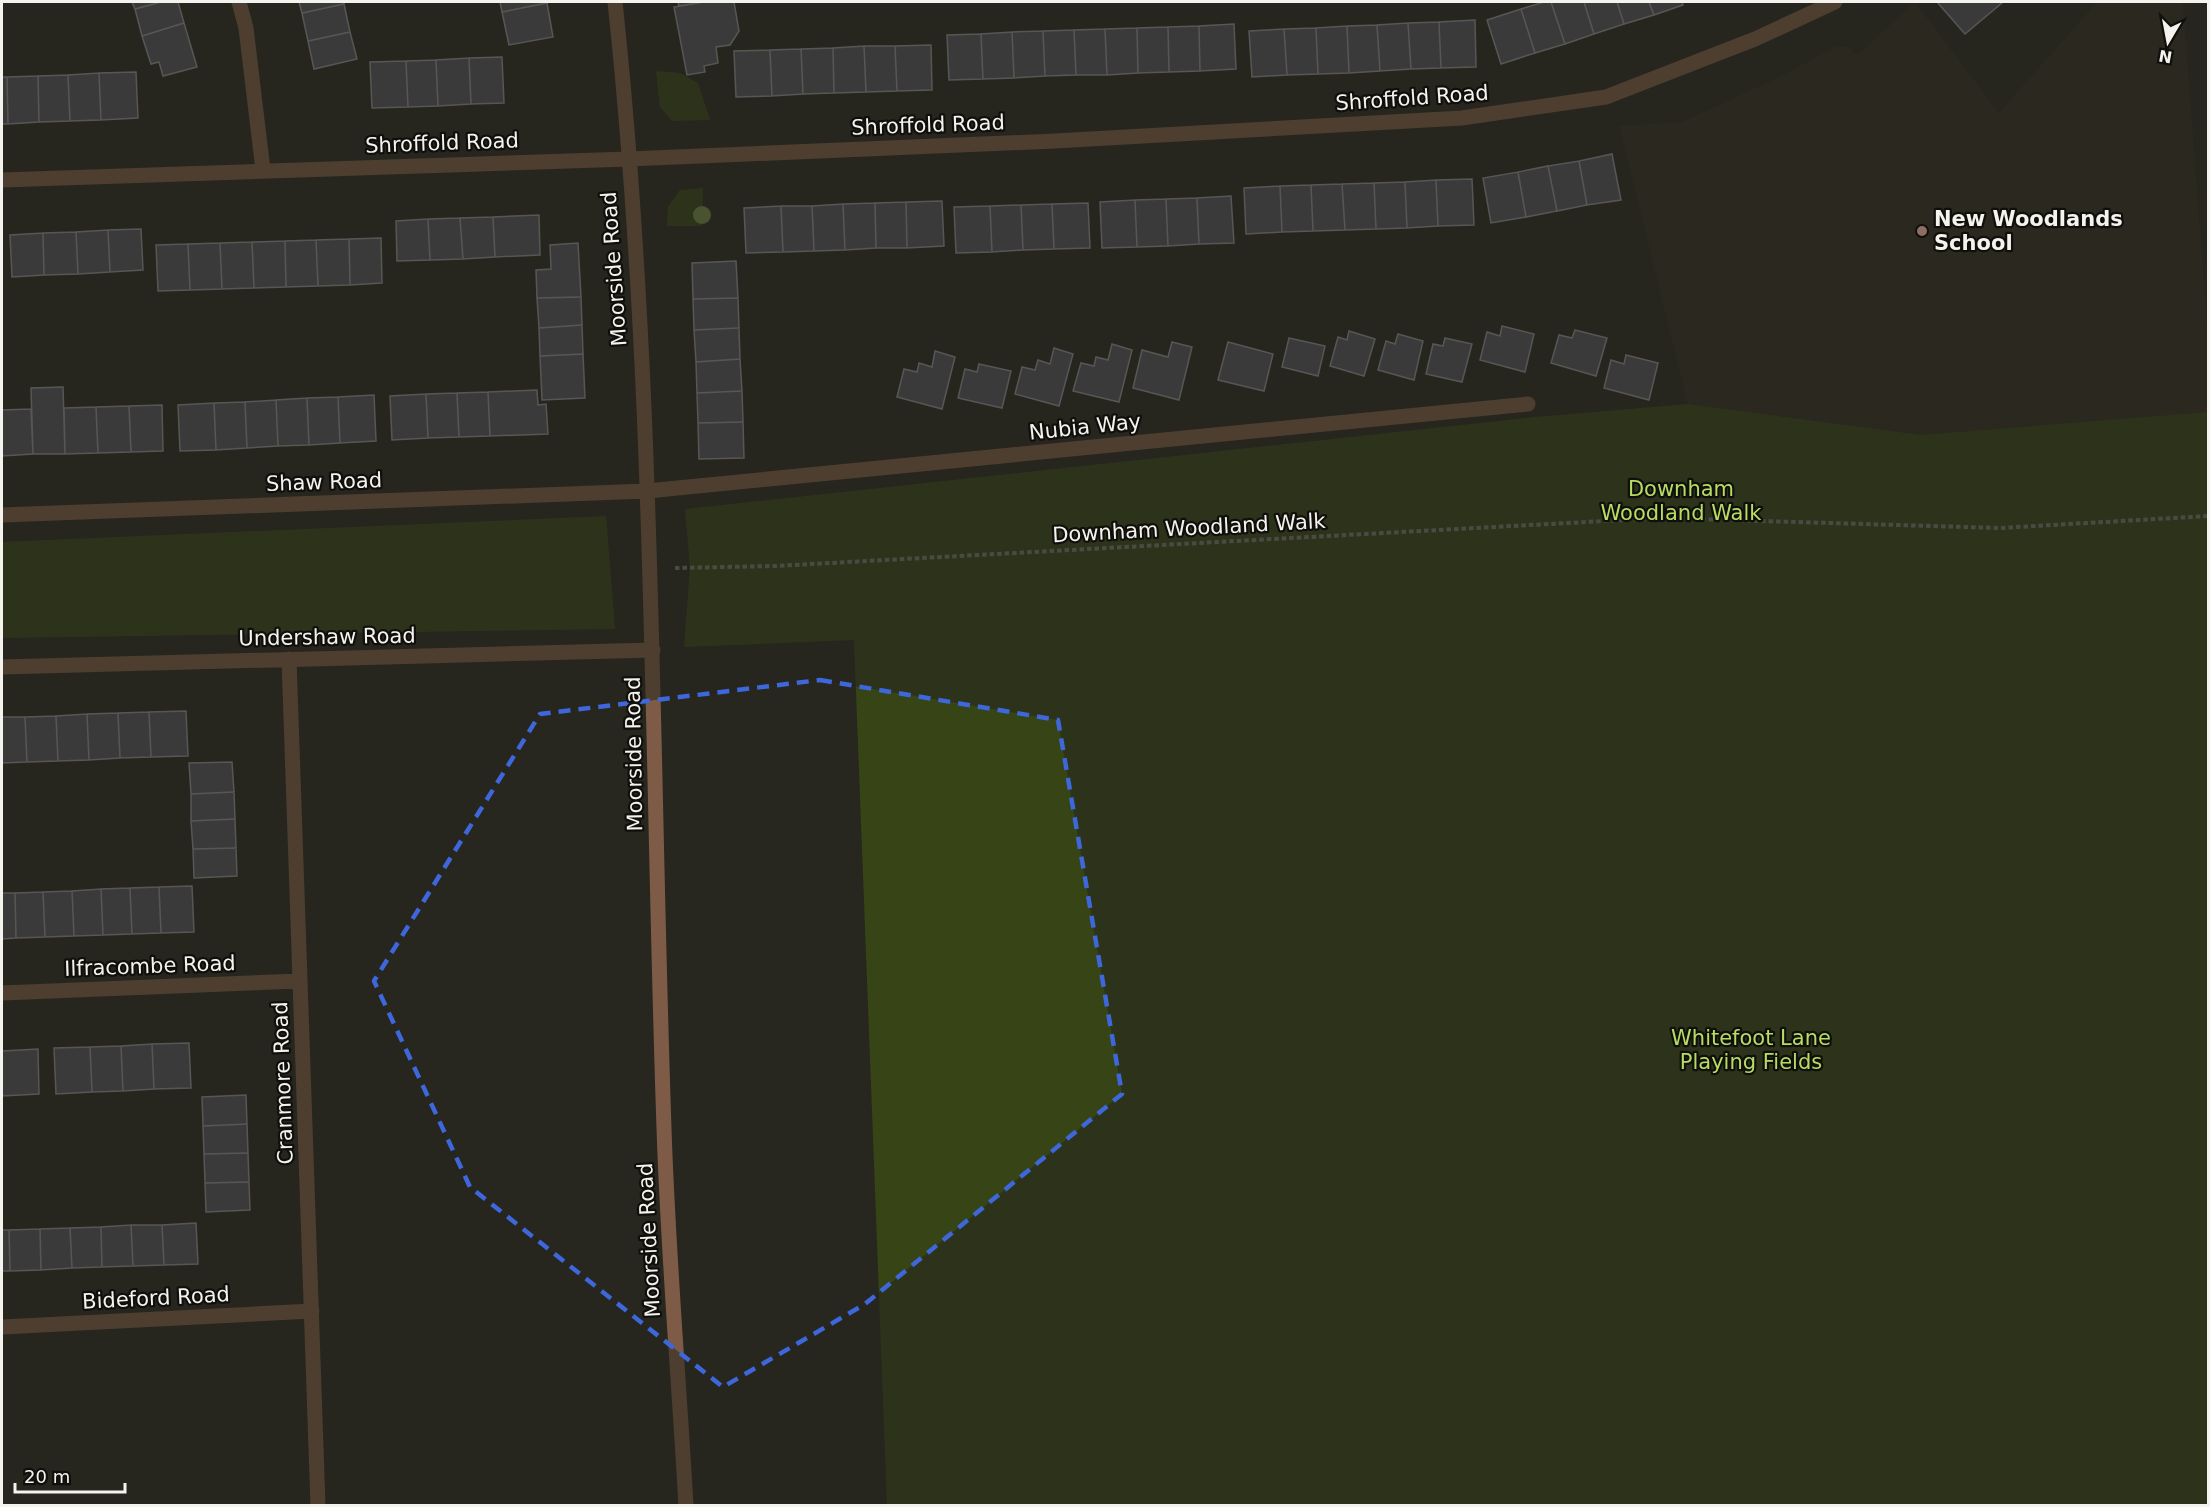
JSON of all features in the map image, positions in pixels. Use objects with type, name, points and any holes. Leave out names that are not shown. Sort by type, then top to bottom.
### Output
[{"type":"street","points":[[239,2],[246,28],[263,170]]},
{"type":"street","name":"Moorside Road","points":[[615,2],[629,159],[646,444],[664,1132],[686,1506]]},
{"type":"street","name":"Shroffold Road","points":[[2,180],[629,159],[1043,141],[1462,118],[1606,97],[1755,39],[1835,2]]},
{"type":"street","name":"Nubia Way","points":[[647,491],[1528,404]]},
{"type":"street","name":"Shaw Road","points":[[2,515],[647,491]]},
{"type":"street","name":"Undershaw Road","points":[[2,667],[653,650]]},
{"type":"street","name":"Cranmore Road","points":[[290,659],[318,1506]]},
{"type":"street","name":"Ilfracombe Road","points":[[2,993],[300,981]]},
{"type":"street","name":"Bideford Road","points":[[2,1327],[312,1311]]},
{"type":"path","name":"Downham Woodland Walk","points":[[675,568],[786,565],[1660,518],[2000,528],[2208,516]]},
{"type":"highlighted area","points":[[820,680],[1058,720],[1122,1094],[865,1304],[723,1387],[470,1187],[374,981],[540,714]]},
{"type":"shaded area","name":"New Woodlands School","points":[[1915,2],[1999,113],[2097,2],[2183,3],[2208,336],[2208,412],[1921,435],[1688,404],[1619,126],[1682,122],[1780,77],[1836,46],[1848,47],[1857,55]]},
{"type":"green space","points":[[656,71],[680,73],[698,83],[710,120],[672,121],[660,107]]},
{"type":"green space","points":[[703,188],[702,226],[667,226],[668,207],[680,190]]},
{"type":"green space","name":"Whitefoot Lane Playing Fields","points":[[1688,404],[1921,435],[2208,412],[2208,1505],[887,1505],[854,640],[684,647],[690,568],[685,509],[1536,417]]},
{"type":"green space","points":[[606,516],[615,629],[2,638],[2,542]]},
{"type":"building","points":[[132,2],[161,2],[135,9]]},
{"type":"building","points":[[161,2],[178,2],[184,23],[142,36],[135,9]]},
{"type":"building","points":[[299,2],[344,2],[344,4],[302,13]]},
{"type":"building","points":[[500,2],[546,2],[547,3],[502,12]]},
{"type":"building","points":[[678,2],[704,2],[679,6]]},
{"type":"building","points":[[704,2],[734,2],[739,31],[730,45],[716,47],[718,63],[704,66],[705,72],[687,75],[674,7]]},
{"type":"building","points":[[1551,2],[1565,44],[1535,53],[1521,9]]},
{"type":"building","points":[[1551,2],[1584,2],[1594,34],[1565,44]]},
{"type":"building","points":[[1584,2],[1617,2],[1624,24],[1594,34]]},
{"type":"building","points":[[1617,2],[1649,2],[1654,15],[1624,24]]},
{"type":"building","points":[[1649,2],[1682,2],[1683,5],[1654,15]]},
{"type":"building","points":[[1937,2],[2003,2],[1965,34]]},
{"type":"building","points":[[547,3],[553,37],[509,45],[502,12]]},
{"type":"building","points":[[344,4],[350,32],[308,41],[302,13]]},
{"type":"building","points":[[1521,9],[1535,53],[1501,64],[1487,20]]},
{"type":"building","points":[[1475,20],[1476,67],[1441,68],[1439,22]]},
{"type":"building","points":[[1439,22],[1441,68],[1411,69],[1408,23]]},
{"type":"building","points":[[184,23],[197,67],[163,76],[159,62],[151,64],[142,36]]},
{"type":"building","points":[[1408,23],[1411,69],[1380,71],[1377,25]]},
{"type":"building","points":[[1234,24],[1236,69],[1200,71],[1199,26]]},
{"type":"building","points":[[1377,25],[1380,71],[1349,73],[1347,26]]},
{"type":"building","points":[[1199,26],[1200,71],[1169,72],[1168,27]]},
{"type":"building","points":[[1347,26],[1349,73],[1318,74],[1316,28]]},
{"type":"building","points":[[1168,27],[1169,72],[1138,73],[1137,28]]},
{"type":"building","points":[[1137,28],[1138,73],[1107,75],[1105,29]]},
{"type":"building","points":[[1316,28],[1318,74],[1287,75],[1284,29]]},
{"type":"building","points":[[1105,29],[1107,75],[1076,75],[1074,30]]},
{"type":"building","points":[[1284,29],[1287,75],[1252,77],[1249,31]]},
{"type":"building","points":[[1074,30],[1076,75],[1045,76],[1043,31]]},
{"type":"building","points":[[1043,31],[1045,76],[1014,78],[1012,32]]},
{"type":"building","points":[[350,32],[357,59],[314,69],[308,41]]},
{"type":"building","points":[[1012,32],[1014,78],[983,79],[981,34]]},
{"type":"building","points":[[981,34],[983,79],[949,80],[947,35]]},
{"type":"building","points":[[931,45],[932,90],[897,91],[895,46]]},
{"type":"building","points":[[864,46],[866,92],[834,93],[833,48]]},
{"type":"building","points":[[864,46],[895,46],[897,91],[866,92]]},
{"type":"building","points":[[833,48],[834,93],[803,94],[801,49]]},
{"type":"building","points":[[801,49],[803,94],[772,96],[770,50]]},
{"type":"building","points":[[770,50],[772,96],[736,97],[734,51]]},
{"type":"building","points":[[502,57],[504,103],[471,104],[469,58]]},
{"type":"building","points":[[469,58],[471,104],[438,106],[436,60]]},
{"type":"building","points":[[436,60],[438,106],[408,107],[406,61]]},
{"type":"building","points":[[406,61],[408,107],[372,108],[370,62]]},
{"type":"building","points":[[136,72],[138,118],[101,120],[99,73]]},
{"type":"building","points":[[99,73],[101,120],[70,121],[68,75]]},
{"type":"building","points":[[68,75],[70,121],[39,122],[38,76]]},
{"type":"building","points":[[38,76],[39,122],[8,124],[7,77]]},
{"type":"building","points":[[2,77],[7,77],[8,124],[2,124]]},
{"type":"building","points":[[1612,154],[1621,200],[1587,205],[1579,161]]},
{"type":"building","points":[[1579,161],[1587,205],[1557,211],[1548,166]]},
{"type":"building","points":[[1548,166],[1557,211],[1526,217],[1518,172]]},
{"type":"building","points":[[1518,172],[1526,217],[1491,223],[1483,178]]},
{"type":"building","points":[[1472,179],[1474,225],[1438,226],[1436,180]]},
{"type":"building","points":[[1436,180],[1438,226],[1407,228],[1405,182]]},
{"type":"building","points":[[1405,182],[1407,228],[1376,229],[1374,183]]},
{"type":"building","points":[[1374,183],[1376,229],[1345,230],[1342,184]]},
{"type":"building","points":[[1342,184],[1345,230],[1313,231],[1311,185]]},
{"type":"building","points":[[1311,185],[1313,231],[1282,232],[1280,186]]},
{"type":"building","points":[[1280,186],[1282,232],[1246,234],[1244,188]]},
{"type":"building","points":[[1231,196],[1234,243],[1199,244],[1197,198]]},
{"type":"building","points":[[1197,198],[1199,244],[1168,246],[1166,199]]},
{"type":"building","points":[[1166,199],[1168,246],[1137,247],[1135,200]]},
{"type":"building","points":[[1135,200],[1137,247],[1102,248],[1100,202]]},
{"type":"building","points":[[942,201],[944,246],[907,248],[906,202]]},
{"type":"building","points":[[906,202],[907,248],[876,248],[875,203]]},
{"type":"building","points":[[875,203],[876,248],[845,250],[843,204]]},
{"type":"building","points":[[1088,203],[1090,248],[1054,249],[1052,204]]},
{"type":"building","points":[[843,204],[845,250],[814,251],[812,206]]},
{"type":"building","points":[[1052,204],[1054,249],[1023,250],[1021,205]]},
{"type":"building","points":[[1021,205],[1023,250],[992,252],[990,206]]},
{"type":"building","points":[[781,206],[783,252],[746,253],[744,208]]},
{"type":"building","points":[[781,206],[812,206],[814,251],[783,252]]},
{"type":"building","points":[[990,206],[992,252],[956,253],[954,207]]},
{"type":"building","points":[[539,215],[540,255],[495,257],[493,217]]},
{"type":"building","points":[[493,217],[495,257],[463,259],[460,218]]},
{"type":"building","points":[[460,218],[463,259],[430,260],[428,219]]},
{"type":"building","points":[[428,219],[430,260],[397,261],[396,221]]},
{"type":"building","points":[[141,229],[143,270],[110,272],[108,230]]},
{"type":"building","points":[[108,230],[110,272],[78,274],[76,232]]},
{"type":"building","points":[[76,232],[78,274],[44,275],[43,233]]},
{"type":"building","points":[[43,233],[44,275],[12,277],[10,235]]},
{"type":"building","points":[[381,238],[382,283],[350,285],[349,239]]},
{"type":"building","points":[[349,239],[350,285],[318,286],[316,240]]},
{"type":"building","points":[[316,240],[318,286],[286,287],[285,241]]},
{"type":"building","points":[[285,241],[286,287],[254,288],[252,242]]},
{"type":"building","points":[[252,242],[254,288],[222,289],[220,243]]},
{"type":"building","points":[[220,243],[222,289],[190,290],[188,244]]},
{"type":"building","points":[[578,243],[581,297],[537,298],[536,270],[551,269],[550,245]]},
{"type":"building","points":[[188,244],[190,290],[158,291],[156,245]]},
{"type":"building","points":[[736,261],[738,298],[693,299],[692,263]]},
{"type":"building","points":[[581,297],[582,325],[539,328],[537,298]]},
{"type":"building","points":[[738,298],[739,328],[694,330],[693,299]]},
{"type":"building","points":[[582,325],[583,354],[540,356],[539,328]]},
{"type":"building","points":[[1502,326],[1534,334],[1525,372],[1480,360],[1487,332],[1500,336]]},
{"type":"building","points":[[739,328],[740,359],[696,362],[694,330]]},
{"type":"building","points":[[1575,330],[1607,338],[1596,376],[1551,363],[1559,335],[1572,338]]},
{"type":"building","points":[[1349,331],[1375,339],[1364,376],[1330,366],[1338,337],[1347,340]]},
{"type":"building","points":[[1398,334],[1423,341],[1414,380],[1378,370],[1386,341],[1395,344]]},
{"type":"building","points":[[1289,338],[1325,346],[1318,376],[1282,367]]},
{"type":"building","points":[[1445,338],[1472,344],[1462,382],[1426,374],[1433,344],[1443,346]]},
{"type":"building","points":[[1172,342],[1192,347],[1179,400],[1133,388],[1142,350],[1168,357]]},
{"type":"building","points":[[1228,342],[1273,354],[1264,391],[1218,380]]},
{"type":"building","points":[[1112,344],[1132,350],[1119,402],[1073,391],[1081,363],[1094,366],[1096,357],[1108,360]]},
{"type":"building","points":[[1054,348],[1073,354],[1059,406],[1015,394],[1022,367],[1035,370],[1038,360],[1050,364]]},
{"type":"building","points":[[935,351],[955,357],[942,409],[897,397],[904,369],[917,372],[919,363],[932,367]]},
{"type":"building","points":[[583,354],[585,398],[542,400],[540,356]]},
{"type":"building","points":[[1626,355],[1658,363],[1649,400],[1604,388],[1611,360],[1624,364]]},
{"type":"building","points":[[740,359],[742,391],[697,393],[696,362]]},
{"type":"building","points":[[979,364],[1011,371],[1002,408],[958,398],[965,369],[977,372]]},
{"type":"building","points":[[63,387],[65,454],[33,454],[31,388]]},
{"type":"building","points":[[537,390],[538,405],[546,404],[548,434],[490,436],[488,392]]},
{"type":"building","points":[[742,391],[743,422],[698,423],[697,393]]},
{"type":"building","points":[[488,392],[490,436],[459,437],[457,393]]},
{"type":"building","points":[[457,393],[459,437],[428,438],[426,394]]},
{"type":"building","points":[[426,394],[428,438],[392,440],[390,396]]},
{"type":"building","points":[[374,395],[376,441],[340,443],[338,397]]},
{"type":"building","points":[[338,397],[340,443],[309,445],[307,398]]},
{"type":"building","points":[[307,398],[309,445],[278,446],[276,400]]},
{"type":"building","points":[[276,400],[278,446],[247,448],[245,402]]},
{"type":"building","points":[[245,402],[247,448],[216,450],[214,403]]},
{"type":"building","points":[[214,403],[216,450],[180,451],[178,405]]},
{"type":"building","points":[[162,405],[163,451],[131,452],[129,406]]},
{"type":"building","points":[[129,406],[131,452],[98,453],[96,407]]},
{"type":"building","points":[[96,407],[98,453],[65,454],[64,408]]},
{"type":"building","points":[[31,409],[33,454],[2,456],[2,410]]},
{"type":"building","points":[[743,422],[744,458],[699,459],[698,423]]},
{"type":"building","points":[[186,711],[188,756],[151,757],[149,712]]},
{"type":"building","points":[[149,712],[151,757],[120,758],[118,713]]},
{"type":"building","points":[[118,713],[120,758],[89,760],[87,714]]},
{"type":"building","points":[[87,714],[89,760],[58,761],[56,716]]},
{"type":"building","points":[[56,716],[58,761],[27,762],[25,717]]},
{"type":"building","points":[[2,717],[25,717],[27,762],[2,763]]},
{"type":"building","points":[[232,762],[234,792],[191,794],[189,763]]},
{"type":"building","points":[[234,792],[235,819],[191,821],[191,794]]},
{"type":"building","points":[[235,819],[236,848],[193,849],[191,821]]},
{"type":"building","points":[[236,848],[237,876],[194,878],[193,849]]},
{"type":"building","points":[[192,886],[194,932],[161,933],[159,887]]},
{"type":"building","points":[[159,887],[161,933],[132,934],[130,888]]},
{"type":"building","points":[[130,888],[132,934],[103,935],[101,889]]},
{"type":"building","points":[[101,889],[103,935],[74,936],[72,891]]},
{"type":"building","points":[[72,891],[74,936],[45,937],[43,892]]},
{"type":"building","points":[[43,892],[45,937],[16,938],[15,893]]},
{"type":"building","points":[[2,893],[15,893],[16,938],[2,939]]},
{"type":"building","points":[[189,1043],[191,1088],[154,1089],[152,1044]]},
{"type":"building","points":[[152,1044],[154,1089],[123,1091],[121,1046]]},
{"type":"building","points":[[121,1046],[123,1091],[92,1092],[90,1047]]},
{"type":"building","points":[[90,1047],[92,1092],[56,1094],[54,1048]]},
{"type":"building","points":[[38,1049],[39,1094],[2,1096],[2,1051]]},
{"type":"building","points":[[246,1095],[247,1124],[203,1126],[202,1097]]},
{"type":"building","points":[[247,1124],[248,1153],[204,1154],[203,1126]]},
{"type":"building","points":[[248,1153],[249,1182],[205,1183],[204,1154]]},
{"type":"building","points":[[249,1182],[250,1210],[206,1212],[205,1183]]},
{"type":"building","points":[[196,1223],[198,1264],[164,1265],[162,1225]]},
{"type":"building","points":[[131,1225],[162,1225],[164,1265],[133,1266]]},
{"type":"building","points":[[131,1225],[133,1266],[102,1267],[101,1227]]},
{"type":"building","points":[[101,1227],[102,1267],[72,1268],[70,1228]]},
{"type":"building","points":[[70,1228],[72,1268],[41,1270],[40,1229]]},
{"type":"building","points":[[40,1229],[41,1270],[10,1271],[9,1230]]},
{"type":"building","points":[[2,1230],[9,1230],[10,1271],[2,1271]]},
{"type":"place","name":"New Woodlands School","points":[[1922,231]]}]
